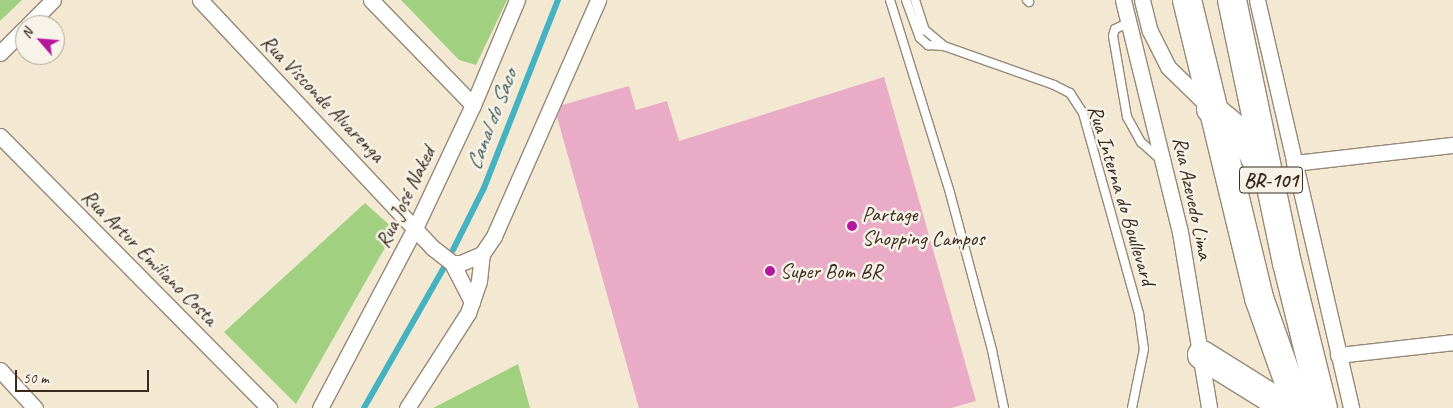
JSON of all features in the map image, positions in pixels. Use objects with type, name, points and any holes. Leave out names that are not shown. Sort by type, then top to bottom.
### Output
[{"type":"highway","name":"BR-101","points":[[1187,0],[1211,109],[1259,298],[1298,408]]},
{"type":"highway","name":"BR-101","points":[[1232,0],[1288,263],[1323,408]]},
{"type":"highway","points":[[1211,109],[1237,130],[1251,149],[1259,168],[1275,234],[1288,263]]},
{"type":"highway","points":[[1202,355],[1270,398],[1279,408]]},
{"type":"street","points":[[38,15],[53,0]]},
{"type":"street","name":"Rua Visconde Alvarenga","points":[[200,0],[416,226],[433,248],[452,263]]},
{"type":"street","points":[[371,0],[473,105]]},
{"type":"street","name":"Rua José Naked","points":[[320,408],[416,226],[473,105],[517,0]]},
{"type":"street","points":[[407,408],[472,302],[482,254],[494,236],[598,0]]},
{"type":"street","name":"Rua Azevedo Lima","points":[[1123,0],[1164,162],[1202,355],[1209,408]]},
{"type":"street","points":[[1142,0],[1150,31],[1168,67],[1211,109]]},
{"type":"street","points":[[1257,0],[1351,408]]},
{"type":"street","points":[[0,53],[15,38]]},
{"type":"street","name":"Rua Artur Emiliano Costa","points":[[0,136],[269,408]]},
{"type":"street","points":[[1294,163],[1453,145]]},
{"type":"street","points":[[472,302],[452,263],[468,262],[482,254]]},
{"type":"street","points":[[1338,355],[1453,342]]},
{"type":"street","points":[[0,370],[35,408]]},
{"type":"lane","points":[[890,0],[950,193],[992,350],[1004,408]]},
{"type":"lane","points":[[906,0],[920,38],[928,45],[944,46]]},
{"type":"lane","name":"Rua Interna do Boullevard","points":[[915,0],[925,30],[944,46],[1054,85],[1070,93],[1083,113],[1139,314],[1144,349],[1132,408]]},
{"type":"lane","points":[[1128,23],[1115,29],[1113,36],[1128,116],[1141,142],[1164,162]]},
{"type":"green space","points":[[0,0],[22,0],[0,21]]},
{"type":"green space","points":[[401,0],[507,0],[476,65],[459,60]]},
{"type":"green space","points":[[365,203],[395,230],[296,404],[224,332]]},
{"type":"green space","points":[[518,364],[530,408],[433,408]]},
{"type":"building","name":"Super Bom BR","points":[[884,77],[976,401],[951,408],[639,408],[557,117],[562,105],[629,86],[636,110],[667,101],[679,141]]},
{"type":"waterway","name":"Canal do Saco","points":[[453,250],[484,188],[558,0]]},
{"type":"waterway","name":"Canal do Saco","points":[[364,408],[444,268]]},
{"type":"place","name":"Partage Shopping Campos","points":[[852,226]]},
{"type":"place","name":"Super Bom BR","points":[[770,271]]}]
